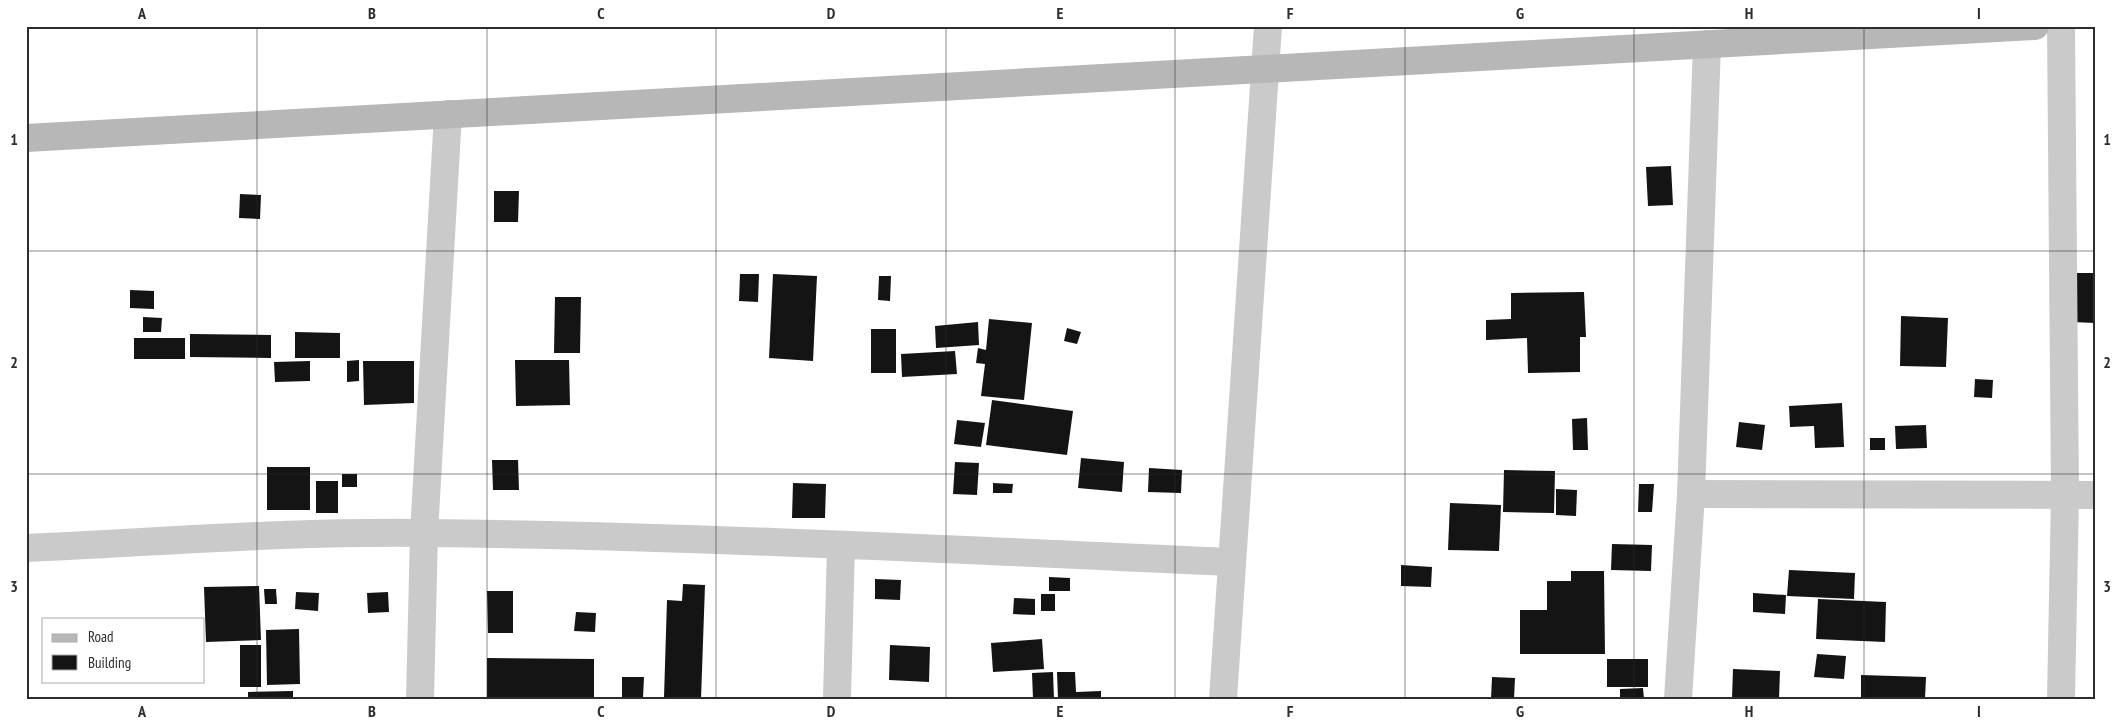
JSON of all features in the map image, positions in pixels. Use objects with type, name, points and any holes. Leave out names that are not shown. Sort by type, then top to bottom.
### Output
[{"type":"street","points":[[1223,699],[1268,26]]},
{"type":"street","points":[[27,142],[448,114],[2036,26]]},
{"type":"street","points":[[2061,26],[2065,496],[2061,699]]},
{"type":"street","points":[[1678,699],[1692,494],[1707,44]]},
{"type":"street","points":[[420,699],[424,533],[448,114]]},
{"type":"street","points":[[1692,494],[2095,495]]},
{"type":"street","points":[[26,548],[310,535],[424,533],[841,545],[1231,562]]},
{"type":"street","points":[[837,699],[841,545]]},
{"type":"building","points":[[1671,166],[1673,205],[1648,206],[1646,167]]},
{"type":"building","points":[[494,191],[519,191],[518,222],[494,222]]},
{"type":"building","points":[[240,194],[261,195],[260,219],[239,218]]},
{"type":"building","points":[[2074,273],[2095,273],[2095,323],[2072,322]]},
{"type":"building","points":[[740,274],[759,274],[758,302],[739,301]]},
{"type":"building","points":[[773,274],[817,276],[813,361],[769,358]]},
{"type":"building","points":[[879,276],[891,276],[890,301],[878,300]]},
{"type":"building","points":[[130,290],[154,291],[154,309],[130,308]]},
{"type":"building","points":[[1584,292],[1586,337],[1580,337],[1580,372],[1528,373],[1527,338],[1486,340],[1486,320],[1511,319],[1511,293]]},
{"type":"building","points":[[555,297],[581,297],[580,353],[554,353]]},
{"type":"building","points":[[1901,316],[1948,318],[1946,367],[1900,366]]},
{"type":"building","points":[[143,317],[162,318],[161,332],[143,332]]},
{"type":"building","points":[[989,319],[1032,323],[1024,400],[981,396],[985,364],[976,363],[978,348],[986,350]]},
{"type":"building","points":[[978,322],[979,345],[936,348],[935,326]]},
{"type":"building","points":[[1067,328],[1081,332],[1077,344],[1064,341]]},
{"type":"building","points":[[871,329],[896,329],[896,373],[871,373]]},
{"type":"building","points":[[295,332],[340,333],[340,358],[295,358]]},
{"type":"building","points":[[190,334],[271,335],[271,358],[190,357]]},
{"type":"building","points":[[134,338],[185,338],[185,359],[134,359]]},
{"type":"building","points":[[955,351],[957,374],[902,377],[901,354]]},
{"type":"building","points":[[359,360],[359,381],[347,382],[347,361]]},
{"type":"building","points":[[515,360],[569,360],[570,405],[516,406]]},
{"type":"building","points":[[310,361],[310,381],[275,382],[274,362]]},
{"type":"building","points":[[363,361],[414,361],[414,403],[364,405]]},
{"type":"building","points":[[1975,379],[1993,380],[1992,398],[1974,397]]},
{"type":"building","points":[[992,400],[1073,411],[1067,455],[986,445]]},
{"type":"building","points":[[1842,403],[1844,447],[1815,448],[1814,426],[1790,427],[1789,406]]},
{"type":"building","points":[[1587,418],[1588,450],[1573,450],[1572,419]]},
{"type":"building","points":[[957,420],[985,423],[981,447],[954,444]]},
{"type":"building","points":[[1739,422],[1765,425],[1762,450],[1736,447]]},
{"type":"building","points":[[1926,425],[1927,448],[1896,449],[1895,426]]},
{"type":"building","points":[[1870,438],[1885,438],[1885,450],[1870,450]]},
{"type":"building","points":[[1081,458],[1124,462],[1122,492],[1078,488]]},
{"type":"building","points":[[492,460],[518,460],[519,490],[493,490]]},
{"type":"building","points":[[955,462],[979,463],[977,495],[953,494]]},
{"type":"building","points":[[267,467],[310,467],[310,510],[267,510]]},
{"type":"building","points":[[1149,468],[1182,470],[1181,493],[1148,492]]},
{"type":"building","points":[[1504,470],[1555,471],[1554,513],[1503,512]]},
{"type":"building","points":[[342,474],[357,474],[357,487],[342,487]]},
{"type":"building","points":[[316,481],[338,481],[338,513],[316,513]]},
{"type":"building","points":[[793,483],[826,484],[825,518],[792,518]]},
{"type":"building","points":[[993,483],[1013,484],[1012,493],[993,493]]},
{"type":"building","points":[[1639,484],[1654,484],[1652,512],[1638,512]]},
{"type":"building","points":[[1556,489],[1577,490],[1576,516],[1556,515]]},
{"type":"building","points":[[1450,503],[1501,505],[1499,551],[1448,550]]},
{"type":"building","points":[[1612,544],[1652,545],[1651,571],[1611,570]]},
{"type":"building","points":[[1401,565],[1432,567],[1431,587],[1401,586]]},
{"type":"building","points":[[1789,570],[1855,573],[1854,599],[1787,596]]},
{"type":"building","points":[[1571,571],[1604,571],[1605,654],[1520,654],[1520,610],[1547,610],[1547,581],[1571,581]]},
{"type":"building","points":[[1049,577],[1070,578],[1070,591],[1049,591]]},
{"type":"building","points":[[875,579],[901,580],[900,600],[875,599]]},
{"type":"building","points":[[683,584],[705,585],[701,699],[664,697],[667,600],[682,601]]},
{"type":"building","points":[[259,586],[261,640],[206,642],[204,587]]},
{"type":"building","points":[[264,589],[276,589],[277,604],[265,604]]},
{"type":"building","points":[[487,591],[513,591],[513,633],[488,633]]},
{"type":"building","points":[[296,592],[319,593],[318,611],[295,609]]},
{"type":"building","points":[[388,592],[389,612],[368,613],[367,593]]},
{"type":"building","points":[[1753,593],[1786,595],[1785,614],[1753,612]]},
{"type":"building","points":[[1041,594],[1055,594],[1055,611],[1041,611]]},
{"type":"building","points":[[1014,598],[1035,599],[1035,615],[1013,614]]},
{"type":"building","points":[[1818,599],[1886,602],[1885,642],[1816,639]]},
{"type":"building","points":[[576,612],[596,613],[595,632],[574,631]]},
{"type":"building","points":[[299,629],[300,684],[267,685],[266,630]]},
{"type":"building","points":[[1042,639],[1044,669],[993,672],[991,643]]},
{"type":"building","points":[[240,645],[261,645],[261,687],[240,687]]},
{"type":"building","points":[[890,645],[930,647],[929,682],[889,680]]},
{"type":"building","points":[[1817,654],[1846,656],[1844,679],[1814,677]]},
{"type":"building","points":[[487,658],[594,659],[594,699],[487,698]]},
{"type":"building","points":[[1607,659],[1648,659],[1648,687],[1607,687]]},
{"type":"building","points":[[1733,669],[1780,671],[1779,699],[1732,699]]},
{"type":"building","points":[[1053,672],[1054,699],[1033,699],[1032,673]]},
{"type":"building","points":[[1057,672],[1075,672],[1076,692],[1101,691],[1101,699],[1058,699]]},
{"type":"building","points":[[1861,675],[1926,677],[1925,699],[1861,699]]},
{"type":"building","points":[[622,677],[644,677],[643,698],[622,698]]},
{"type":"building","points":[[1492,677],[1515,678],[1514,699],[1491,699]]},
{"type":"building","points":[[1643,688],[1644,699],[1620,699],[1620,689]]},
{"type":"building","points":[[293,691],[293,699],[248,699],[248,692]]}]
